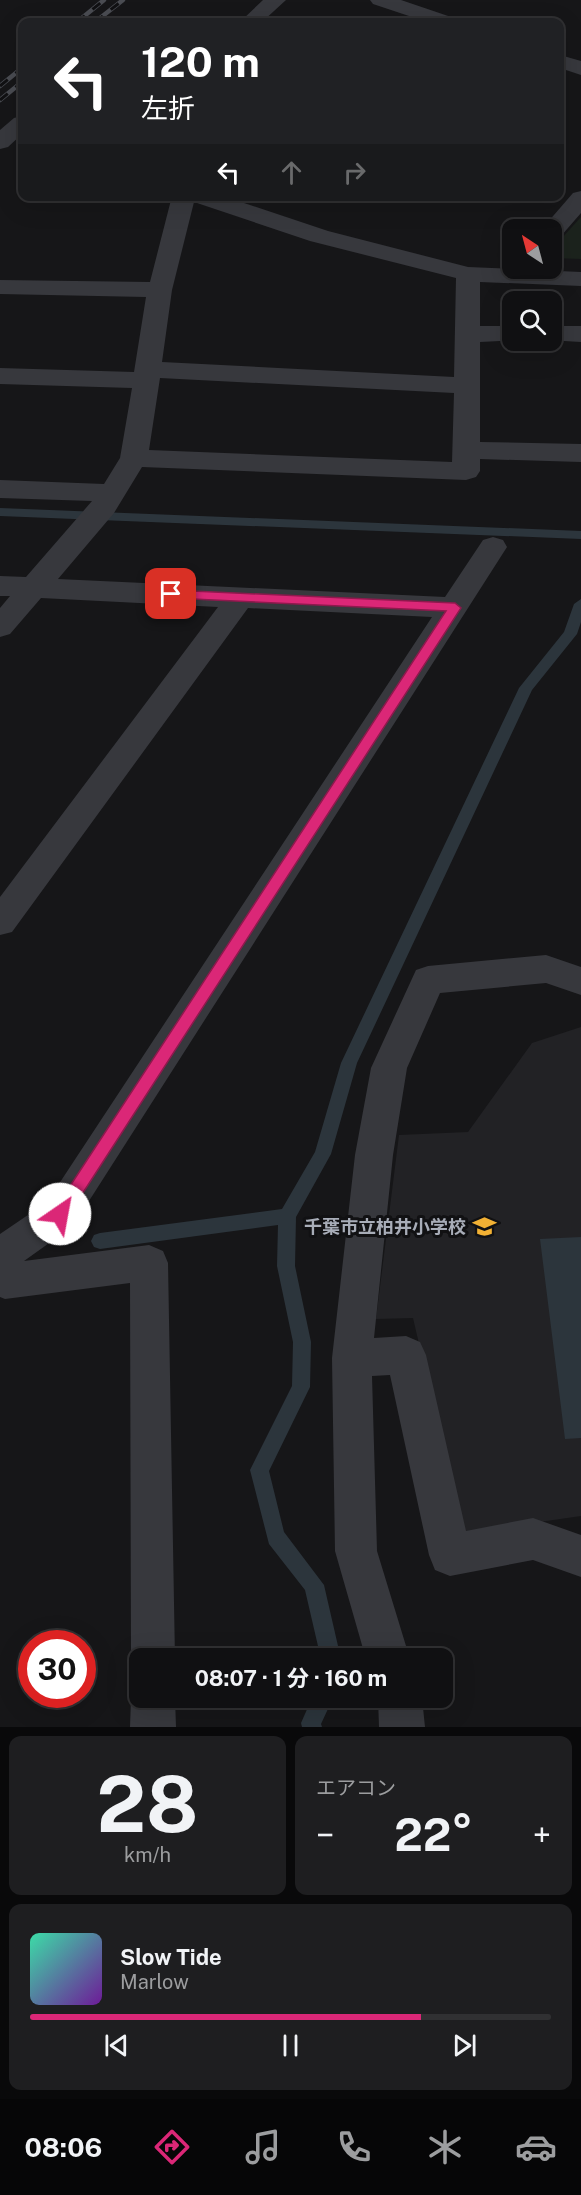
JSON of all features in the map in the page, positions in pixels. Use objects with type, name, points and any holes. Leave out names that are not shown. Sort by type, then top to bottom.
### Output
[{"type":"street","points":[[255,18],[276,0]]},
{"type":"street","points":[[380,0],[435,18]]},
{"type":"street","points":[[564,62],[581,68]]},
{"type":"street","points":[[0,142],[18,126]]},
{"type":"street","points":[[562,220],[581,198],[564,192]]},
{"type":"street","points":[[0,627],[108,500],[134,458],[145,375],[160,290],[183,201]]},
{"type":"street","points":[[213,201],[319,236],[468,274],[502,273]]},
{"type":"street","points":[[134,458],[466,471],[468,274]]},
{"type":"street","points":[[562,277],[581,279]]},
{"type":"street","points":[[0,286],[160,290]]},
{"type":"street","points":[[467,334],[502,334]]},
{"type":"street","points":[[562,334],[581,334]]},
{"type":"street","points":[[0,376],[145,375],[467,386]]},
{"type":"street","points":[[466,450],[581,453]]},
{"type":"street","points":[[0,489],[108,500]]},
{"type":"street","points":[[3,1271],[60,1214],[494,546]]},
{"type":"street","points":[[0,586],[455,608]]},
{"type":"street","points":[[0,922],[240,598]]},
{"type":"street","points":[[385,1648],[356,1551],[352,1358],[374,1155],[389,1068],[428,981],[546,969],[581,981]]},
{"type":"street","points":[[3,1271],[149,1263],[153,1648]]},
{"type":"street","points":[[352,1358],[406,1356],[450,1555],[533,1539],[581,1556]]},
{"type":"street","points":[[153,1708],[153,1727]]},
{"type":"street","points":[[401,1708],[402,1727]]},
{"type":"shaded area","points":[[581,217],[581,259],[562,258],[562,238]]},
{"type":"shaded area","name":"千葉市立柏井小学校","points":[[581,1027],[581,1516],[463,1533],[413,1318],[376,1319],[399,1135],[468,1132],[532,1043]]},
{"type":"shaded area","points":[[581,1237],[581,1438],[565,1439],[540,1239]]},
{"type":"waterway","points":[[0,512],[581,535]]},
{"type":"waterway","points":[[287,1216],[323,1154],[349,1063],[526,688],[570,634],[581,604]]},
{"type":"waterway","points":[[100,1241],[287,1216]]},
{"type":"waterway","points":[[287,1216],[286,1266],[302,1342],[301,1387],[259,1470],[276,1537],[314,1585],[328,1648]]},
{"type":"waterway","points":[[312,1727],[311,1723],[318,1708]]},
{"type":"railway","points":[[82,18],[104,0]]},
{"type":"railway","points":[[100,18],[123,0]]},
{"type":"railway","points":[[0,86],[18,71]]},
{"type":"railway","points":[[0,100],[18,85]]},
{"type":"place","name":"千葉市立柏井小学校","points":[[484,1226]]},
{"type":"route","points":[[60,1214],[455,608],[171,594]]}]
